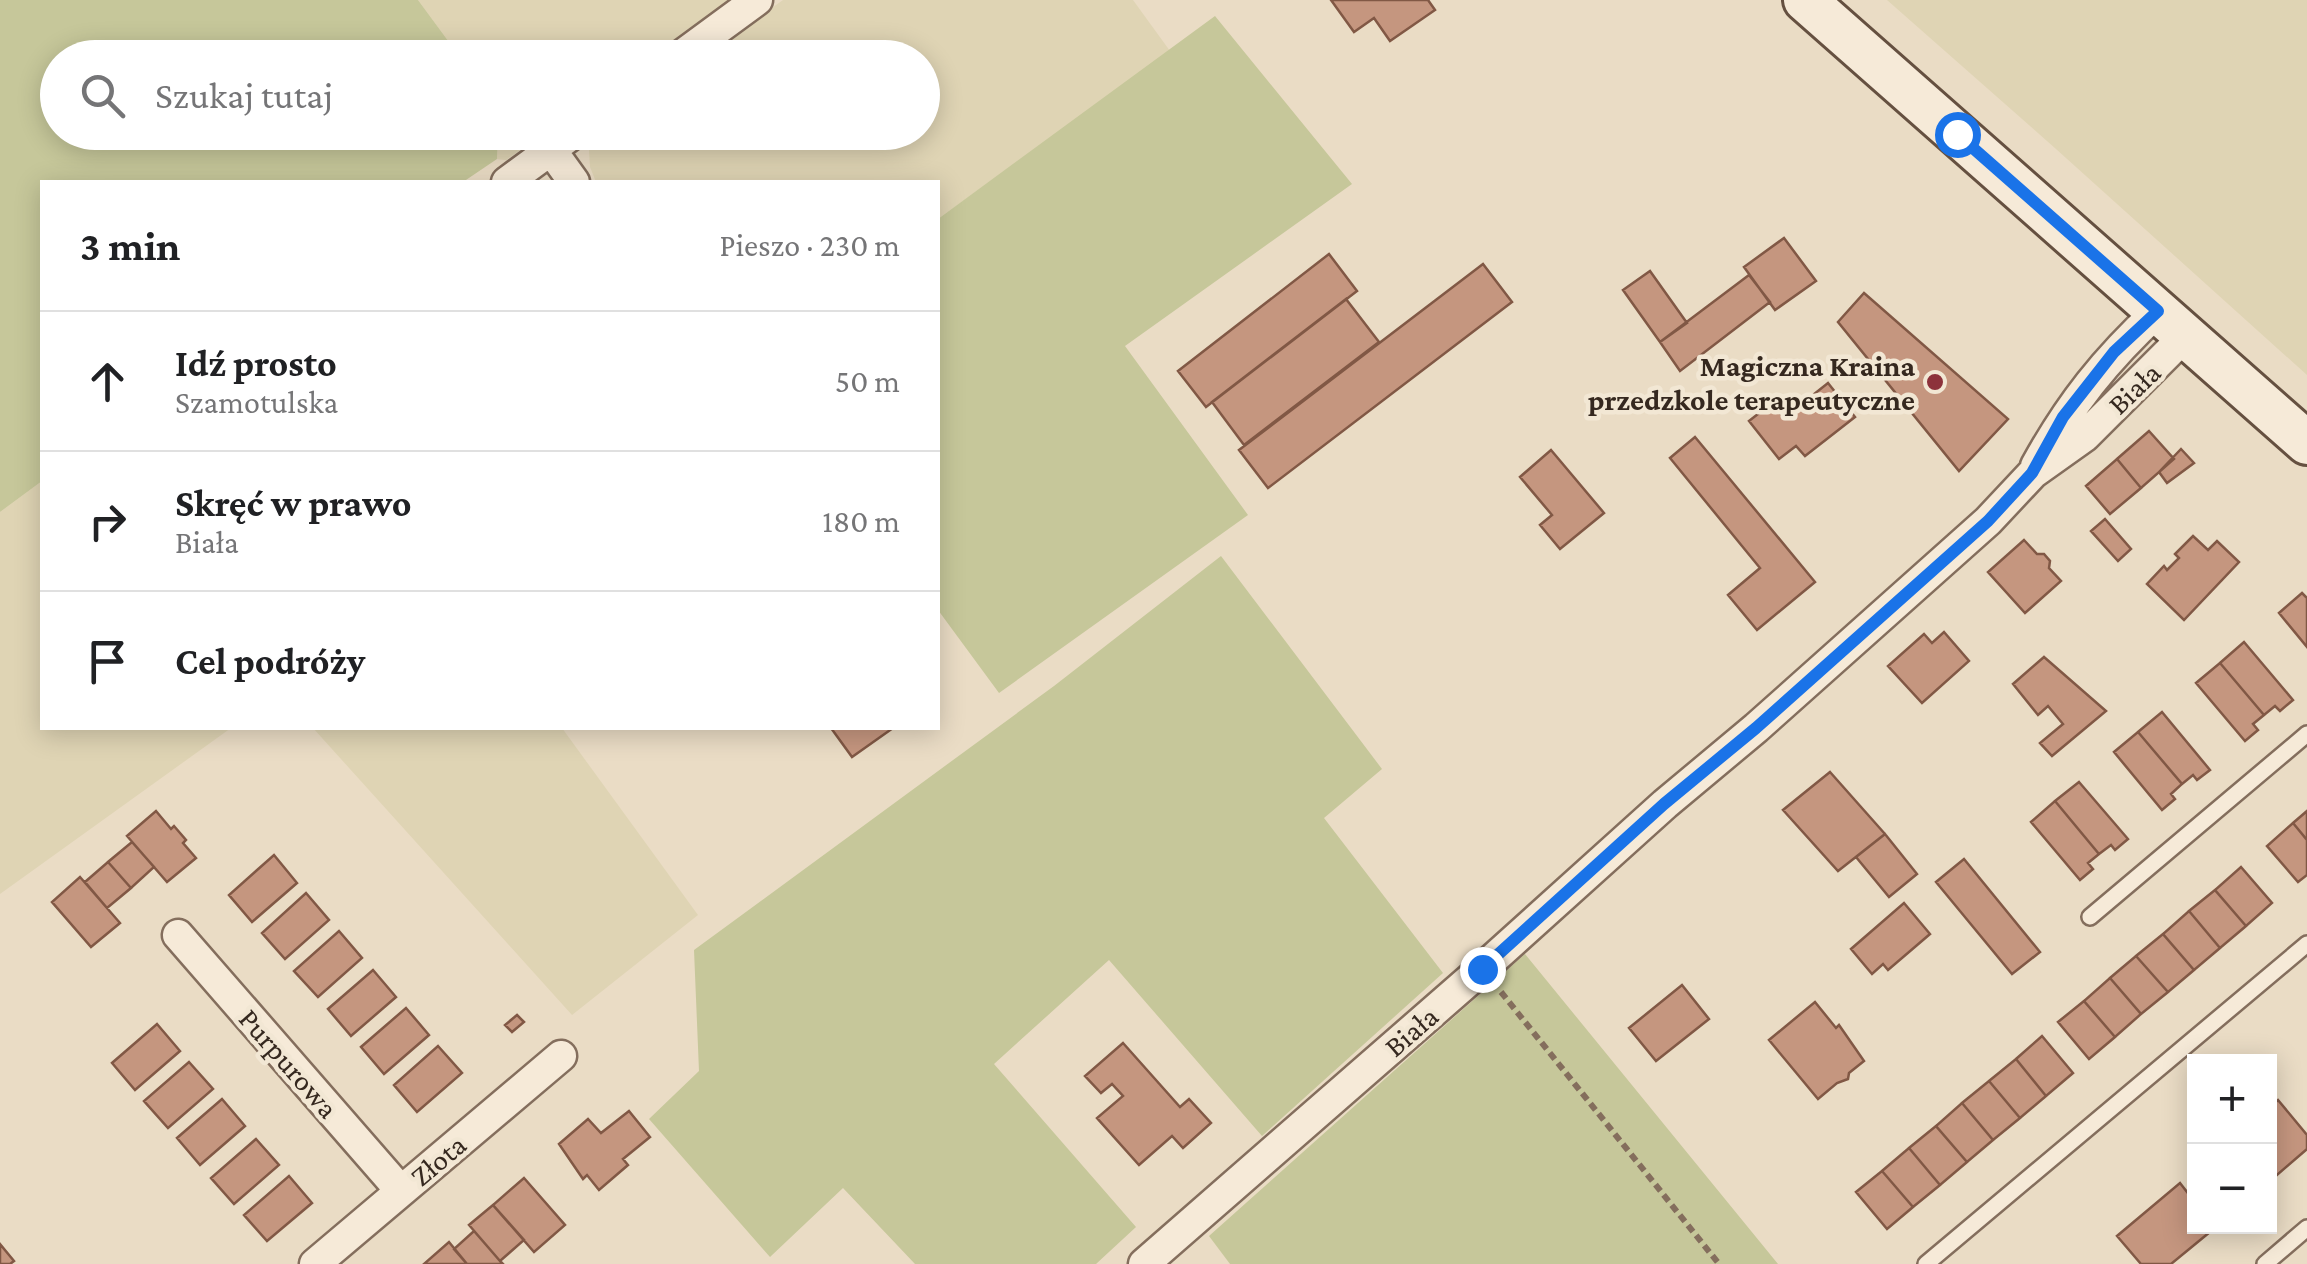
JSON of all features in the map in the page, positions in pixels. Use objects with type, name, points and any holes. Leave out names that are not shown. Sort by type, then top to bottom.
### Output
[{"type":"street","points":[[703,40],[757,0]]},
{"type":"street","points":[[1805,0],[2307,443]]},
{"type":"street","points":[[509,180],[552,150]]},
{"type":"street","points":[[565,150],[573,180]]},
{"type":"street","name":"Biała","points":[[1144,1264],[1664,804],[1756,728],[1988,521],[2032,473],[2084,436],[2172,324]]},
{"type":"street","name":"Purpurowa","points":[[178,934],[401,1191]]},
{"type":"street","name":"Złota","points":[[316,1264],[561,1056]]},
{"type":"lane","points":[[2090,918],[2307,734]]},
{"type":"lane","points":[[1926,1264],[2307,944]]},
{"type":"lane","points":[[2266,1264],[2307,1228]]},
{"type":"path","points":[[1482,969],[1719,1264]]},
{"type":"shaded area","points":[[418,0],[731,0],[675,40],[447,40]]},
{"type":"shaded area","points":[[783,0],[1133,0],[1170,51],[940,218],[940,180],[595,180],[589,150],[940,150],[940,40],[727,40]]},
{"type":"shaded area","points":[[1887,0],[2307,0],[2307,375],[2056,149]]},
{"type":"shaded area","points":[[497,150],[520,150],[506,160],[497,159]]},
{"type":"shaded area","points":[[40,482],[40,730],[228,730],[0,894],[0,512]]},
{"type":"shaded area","points":[[315,730],[563,730],[698,915],[572,1015]]},
{"type":"green space","points":[[0,0],[418,0],[447,40],[40,40],[40,150],[497,150],[497,159],[466,180],[40,180],[40,482],[0,512]]},
{"type":"green space","points":[[1215,16],[1352,184],[1125,346],[1248,515],[999,693],[940,613],[940,218]]},
{"type":"green space","points":[[1221,556],[1382,769],[1324,818],[1443,973],[1262,1136],[1109,960],[994,1064],[1136,1227],[1096,1264],[915,1264],[843,1188],[770,1257],[649,1119],[699,1071],[694,950],[1054,686]]},
{"type":"green space","points":[[1525,954],[1778,1264],[1230,1264],[1209,1236]]},
{"type":"building","points":[[1331,0],[1428,0],[1435,10],[1390,41],[1374,18],[1354,32]]},
{"type":"building","points":[[1784,238],[1816,281],[1775,310],[1744,267]]},
{"type":"building","points":[[1329,254],[1357,291],[1206,407],[1178,371]]},
{"type":"building","points":[[1483,264],[1512,302],[1268,488],[1239,450]]},
{"type":"building","points":[[1650,271],[1687,323],[1660,342],[1623,290]]},
{"type":"building","points":[[1749,275],[1770,302],[1680,371],[1660,342]]},
{"type":"building","points":[[1864,293],[2008,419],[1959,471],[1838,322]]},
{"type":"building","points":[[1346,299],[1379,342],[1244,445],[1212,402]]},
{"type":"building","points":[[1828,383],[1855,417],[1805,456],[1796,446],[1779,459],[1749,421],[1772,403],[1784,418]]},
{"type":"building","points":[[2149,431],[2174,459],[2141,488],[2117,459]]},
{"type":"building","points":[[1695,437],[1815,582],[1757,630],[1728,595],[1760,568],[1670,458]]},
{"type":"building","points":[[2181,449],[2194,463],[2167,483],[2159,472]]},
{"type":"building","points":[[1551,450],[1604,513],[1560,549],[1540,525],[1552,515],[1520,477]]},
{"type":"building","points":[[2117,459],[2141,488],[2110,514],[2086,486]]},
{"type":"building","points":[[2105,519],[2131,549],[2118,561],[2091,531]]},
{"type":"building","points":[[2193,536],[2208,550],[2217,541],[2239,562],[2184,620],[2147,584],[2164,566],[2167,570],[2179,558],[2175,554]]},
{"type":"building","points":[[2024,540],[2037,554],[2044,554],[2050,561],[2049,568],[2061,581],[2025,613],[1988,572]]},
{"type":"building","points":[[2302,593],[2307,598],[2307,647],[2279,613]]},
{"type":"building","points":[[1944,632],[1969,661],[1922,703],[1888,666],[1924,634],[1932,643]]},
{"type":"building","points":[[2244,642],[2293,700],[2280,711],[2275,706],[2264,715],[2220,663]]},
{"type":"building","points":[[2044,657],[2106,711],[2052,756],[2040,743],[2063,724],[2048,706],[2038,715],[2013,684]]},
{"type":"building","points":[[2220,663],[2264,715],[2253,724],[2258,730],[2245,741],[2196,683]]},
{"type":"building","points":[[2162,712],[2210,770],[2197,780],[2193,775],[2182,784],[2138,732]]},
{"type":"building","points":[[832,730],[890,730],[852,757]]},
{"type":"building","points":[[2138,732],[2182,784],[2171,794],[2175,799],[2162,810],[2114,752]]},
{"type":"building","points":[[1830,772],[1885,834],[1838,871],[1783,810]]},
{"type":"building","points":[[2079,782],[2128,839],[2115,850],[2111,845],[2099,854],[2055,801]]},
{"type":"building","points":[[2055,801],[2099,854],[2088,863],[2093,869],[2080,880],[2031,822]]},
{"type":"building","points":[[156,811],[186,840],[183,843],[196,858],[167,882],[127,836]]},
{"type":"building","points":[[2307,811],[2307,840],[2293,823]]},
{"type":"building","points":[[2293,823],[2307,840],[2307,875],[2298,882],[2267,846]]},
{"type":"building","points":[[1885,834],[1917,874],[1889,897],[1856,857]]},
{"type":"building","points":[[132,842],[154,867],[131,888],[108,862]]},
{"type":"building","points":[[274,855],[297,883],[252,922],[229,895]]},
{"type":"building","points":[[1964,859],[2040,952],[2012,974],[1936,882]]},
{"type":"building","points":[[108,862],[131,888],[107,908],[85,882]]},
{"type":"building","points":[[2241,867],[2272,903],[2246,926],[2215,890]]},
{"type":"building","points":[[80,877],[120,923],[91,947],[52,902]]},
{"type":"building","points":[[2215,890],[2246,926],[2220,948],[2189,911]]},
{"type":"building","points":[[306,893],[329,920],[285,959],[262,933]]},
{"type":"building","points":[[1904,903],[1930,934],[1888,970],[1883,964],[1872,974],[1851,949]]},
{"type":"building","points":[[2189,911],[2220,948],[2194,970],[2163,934]]},
{"type":"building","points":[[339,931],[362,958],[318,997],[294,971]]},
{"type":"building","points":[[2163,934],[2194,970],[2168,992],[2136,956]]},
{"type":"building","points":[[2136,956],[2168,992],[2141,1014],[2110,978]]},
{"type":"building","points":[[373,970],[396,997],[351,1036],[328,1009]]},
{"type":"building","points":[[2110,978],[2141,1014],[2115,1037],[2084,1001]]},
{"type":"building","points":[[1682,985],[1709,1019],[1656,1061],[1629,1028]]},
{"type":"building","points":[[2084,1001],[2115,1037],[2089,1059],[2058,1022]]},
{"type":"building","points":[[1815,1002],[1836,1028],[1839,1025],[1864,1061],[1849,1073],[1848,1079],[1818,1099],[1769,1040]]},
{"type":"building","points":[[406,1008],[429,1035],[384,1074],[361,1047]]},
{"type":"building","points":[[517,1015],[524,1022],[512,1032],[505,1025]]},
{"type":"building","points":[[157,1024],[180,1051],[135,1090],[112,1063]]},
{"type":"building","points":[[2042,1036],[2073,1073],[2046,1096],[2016,1059]]},
{"type":"building","points":[[1123,1043],[1180,1107],[1189,1099],[1211,1123],[1183,1148],[1172,1136],[1139,1165],[1097,1118],[1123,1096],[1112,1084],[1101,1093],[1085,1076]]},
{"type":"building","points":[[438,1046],[462,1073],[417,1112],[394,1085]]},
{"type":"building","points":[[2016,1059],[2046,1096],[2020,1118],[1989,1081]]},
{"type":"building","points":[[189,1062],[213,1089],[168,1128],[144,1101]]},
{"type":"building","points":[[1989,1081],[2020,1118],[1993,1140],[1962,1103]]},
{"type":"building","points":[[222,1099],[245,1126],[200,1165],[177,1138]]},
{"type":"building","points":[[2277,1101],[2307,1135],[2307,1149],[2277,1175],[2277,1144]]},
{"type":"building","points":[[1962,1103],[1993,1140],[1967,1162],[1936,1126]]},
{"type":"building","points":[[629,1111],[650,1137],[623,1159],[628,1165],[599,1190],[587,1175],[583,1179],[559,1144],[588,1119],[601,1133]]},
{"type":"building","points":[[1936,1126],[1967,1162],[1940,1185],[1909,1148]]},
{"type":"building","points":[[256,1139],[279,1165],[234,1204],[211,1178]]},
{"type":"building","points":[[1909,1148],[1940,1185],[1913,1207],[1882,1171]]},
{"type":"building","points":[[1882,1171],[1913,1207],[1887,1229],[1856,1192]]},
{"type":"building","points":[[289,1176],[312,1203],[267,1241],[244,1215]]},
{"type":"building","points":[[524,1178],[565,1225],[534,1252],[493,1205]]},
{"type":"building","points":[[2180,1183],[2187,1192],[2187,1234],[2207,1234],[2171,1264],[2141,1264],[2117,1236]]},
{"type":"building","points":[[493,1205],[524,1240],[500,1261],[469,1225]]},
{"type":"building","points":[[474,1231],[503,1264],[467,1264],[454,1249]]},
{"type":"building","points":[[449,1242],[467,1264],[424,1264]]},
{"type":"building","points":[[0,1244],[14,1261],[10,1264],[0,1264]]},
{"type":"place","name":"Magiczna Kraina przedzkole terapeutyczne","points":[[1935,382]]},
{"type":"route","points":[[1482,969],[1988,521],[2032,473],[2063,417],[2114,352],[2158,311],[1957,134]]}]
